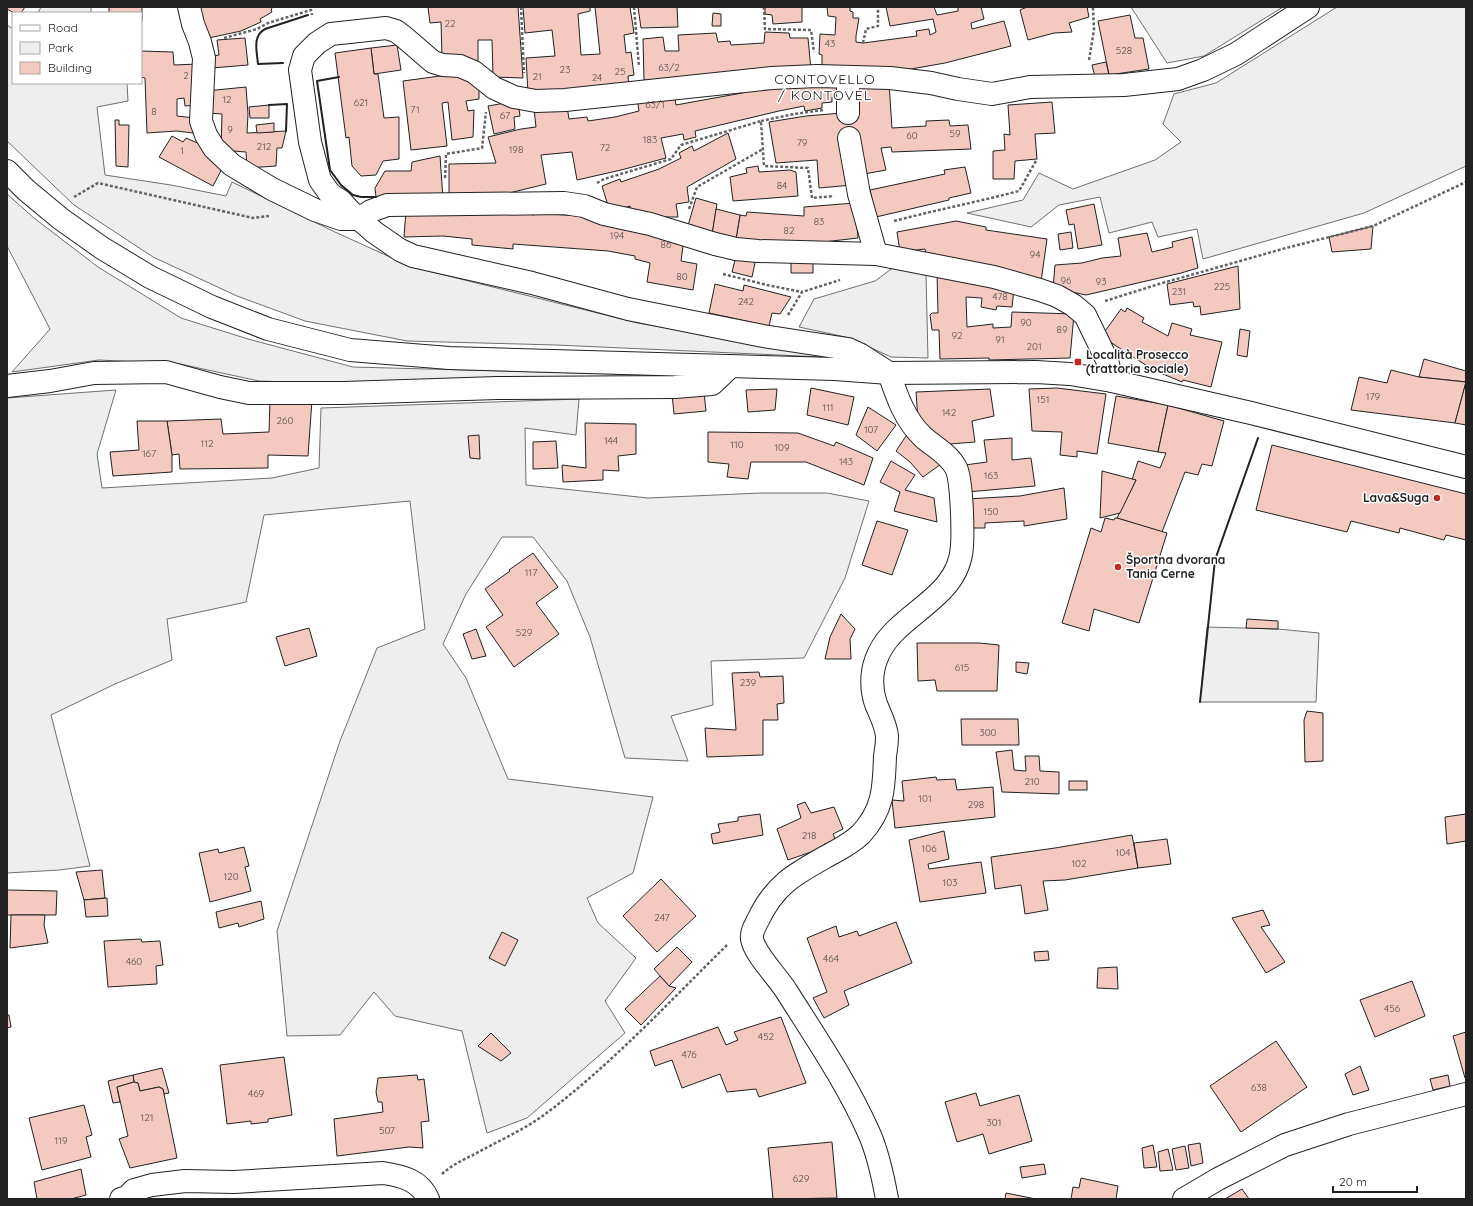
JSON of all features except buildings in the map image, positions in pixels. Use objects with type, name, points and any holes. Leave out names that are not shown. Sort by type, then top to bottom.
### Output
[{"type":"street","points":[[189,7],[204,58],[201,121],[206,135],[214,148],[232,165],[272,189],[315,210],[341,219],[359,219],[371,211],[387,205],[564,203],[584,206],[604,214],[650,224],[715,244],[758,251],[876,254],[994,277],[1057,296],[1085,314],[1107,360],[1112,381]]},
{"type":"street","points":[[887,1199],[870,1134],[845,1084],[785,989],[760,954],[752,938],[756,925],[771,897],[788,879],[847,846],[870,822],[880,805],[885,783],[887,736],[874,700],[872,682],[875,662],[882,646],[900,628],[941,593],[961,563],[963,545],[962,519],[960,489],[956,468],[946,456],[914,428],[896,395],[889,373],[861,355],[848,350],[628,309],[532,283],[413,256],[387,242],[359,219],[341,201],[330,194],[320,180],[310,142],[300,70],[304,56],[317,43],[331,34],[386,28],[396,31],[433,62],[443,65],[460,66],[474,72],[494,88],[514,97],[536,101],[565,100],[772,78],[817,76],[897,79],[931,83],[958,90],[992,94],[1030,87],[1124,85],[1178,79],[1202,70],[1236,54],[1308,7]]},
{"type":"street","points":[[848,78],[848,110]]},
{"type":"street","points":[[849,138],[859,194],[876,254]]},
{"type":"street","points":[[7,171],[61,219],[102,248],[150,277],[212,307],[268,329],[350,350],[449,358],[835,369],[889,373],[1036,372],[1070,374],[1112,381],[1251,413],[1466,467]]},
{"type":"street","points":[[7,386],[50,382],[94,373],[166,372],[220,387],[249,393],[344,393],[497,388],[675,387],[712,384],[731,366]]},
{"type":"street","points":[[1184,1199],[1218,1179],[1285,1145],[1349,1124],[1466,1094]]},
{"type":"street","points":[[125,1198],[134,1190],[152,1185],[185,1181],[234,1182],[383,1173],[411,1181],[423,1188],[428,1199]]},
{"type":"path","points":[[521,7],[525,99]]},
{"type":"path","points":[[634,7],[641,92]]},
{"type":"path","points":[[764,7],[765,30],[811,30],[817,76]]},
{"type":"path","points":[[863,43],[866,29],[878,26],[878,7]]},
{"type":"path","points":[[1093,7],[1094,30],[1088,64],[1094,86]]},
{"type":"path","points":[[200,42],[233,36],[311,10],[317,43]]},
{"type":"path","points":[[444,205],[446,154],[482,148],[489,84]]},
{"type":"path","points":[[564,203],[604,179],[671,159],[681,145],[761,121],[794,114],[848,110]]},
{"type":"path","points":[[761,121],[764,166],[808,168],[812,198],[859,194]]},
{"type":"path","points":[[672,230],[690,206],[697,187],[763,148]]},
{"type":"path","points":[[868,227],[1019,191],[1037,158]]},
{"type":"path","points":[[1085,314],[1107,299],[1286,248],[1373,226],[1466,182]]},
{"type":"path","points":[[43,204],[68,200],[98,183],[253,218],[276,215]]},
{"type":"path","points":[[780,338],[787,316],[802,292],[843,279]]},
{"type":"path","points":[[428,1199],[435,1182],[443,1173],[454,1165],[543,1116],[586,1082],[619,1053],[730,942],[743,935],[752,938]]},
{"type":"green space","points":[[41,7],[91,7],[91,12],[38,12]]},
{"type":"green space","points":[[1131,7],[1283,7],[1204,56],[1167,63]]},
{"type":"green space","points":[[1337,7],[1466,7],[1466,166],[1364,213],[1203,259],[1197,229],[1158,237],[1152,222],[1109,233],[1100,197],[1059,205],[1031,227],[967,213],[1023,200],[1039,173],[1073,189],[1155,160],[1181,142],[1163,124],[1174,94],[1216,83]]},
{"type":"green space","points":[[7,25],[12,28],[12,84],[127,84],[128,101],[97,107],[105,175],[171,185],[226,196],[232,182],[335,232],[412,267],[638,323],[845,358],[556,345],[407,341],[305,321],[237,296],[153,257],[74,205],[7,141]]},
{"type":"green space","points":[[7,194],[34,218],[98,267],[181,318],[248,339],[353,367],[692,376],[322,383],[259,381],[180,364],[99,360],[12,372],[50,329],[7,246]]},
{"type":"green space","points":[[894,267],[926,275],[928,358],[891,357],[850,338],[799,327],[814,299],[875,281]]},
{"type":"green space","points":[[116,390],[97,454],[102,488],[272,478],[319,468],[321,408],[579,399],[576,435],[525,428],[526,485],[648,498],[761,493],[827,493],[869,501],[845,578],[804,658],[711,661],[713,705],[671,716],[688,761],[625,758],[590,637],[567,581],[533,537],[502,537],[466,594],[443,644],[466,678],[508,779],[653,797],[633,873],[587,898],[598,923],[636,958],[605,1001],[625,1033],[527,1118],[487,1133],[462,1031],[395,1016],[374,992],[340,1035],[287,1036],[277,931],[340,741],[377,648],[425,629],[410,501],[264,515],[246,602],[167,619],[172,660],[115,684],[51,715],[90,866],[60,870],[7,873],[7,398]]},
{"type":"green space","points":[[1207,627],[1278,629],[1319,633],[1316,702],[1200,702]]},
{"type":"wall","points":[[283,63],[258,64],[256,49],[258,36],[265,29],[308,15]]},
{"type":"wall","points":[[339,77],[317,81],[330,170],[341,185],[353,195],[361,197],[376,197]]},
{"type":"wall","points":[[269,105],[287,104],[286,131]]},
{"type":"wall","points":[[1200,702],[1215,560],[1258,438]]},
{"type":"place","name":"Località Prosecco (trattoria sociale)","points":[[1078,362]]},
{"type":"place","name":"Lava&Suga","points":[[1437,498]]},
{"type":"place","name":"Športna dvorana Tania Cerne","points":[[1118,567]]},
{"type":"district","name":"CONTOVELLO / KONTOVEL","points":[[825,88]]}]
